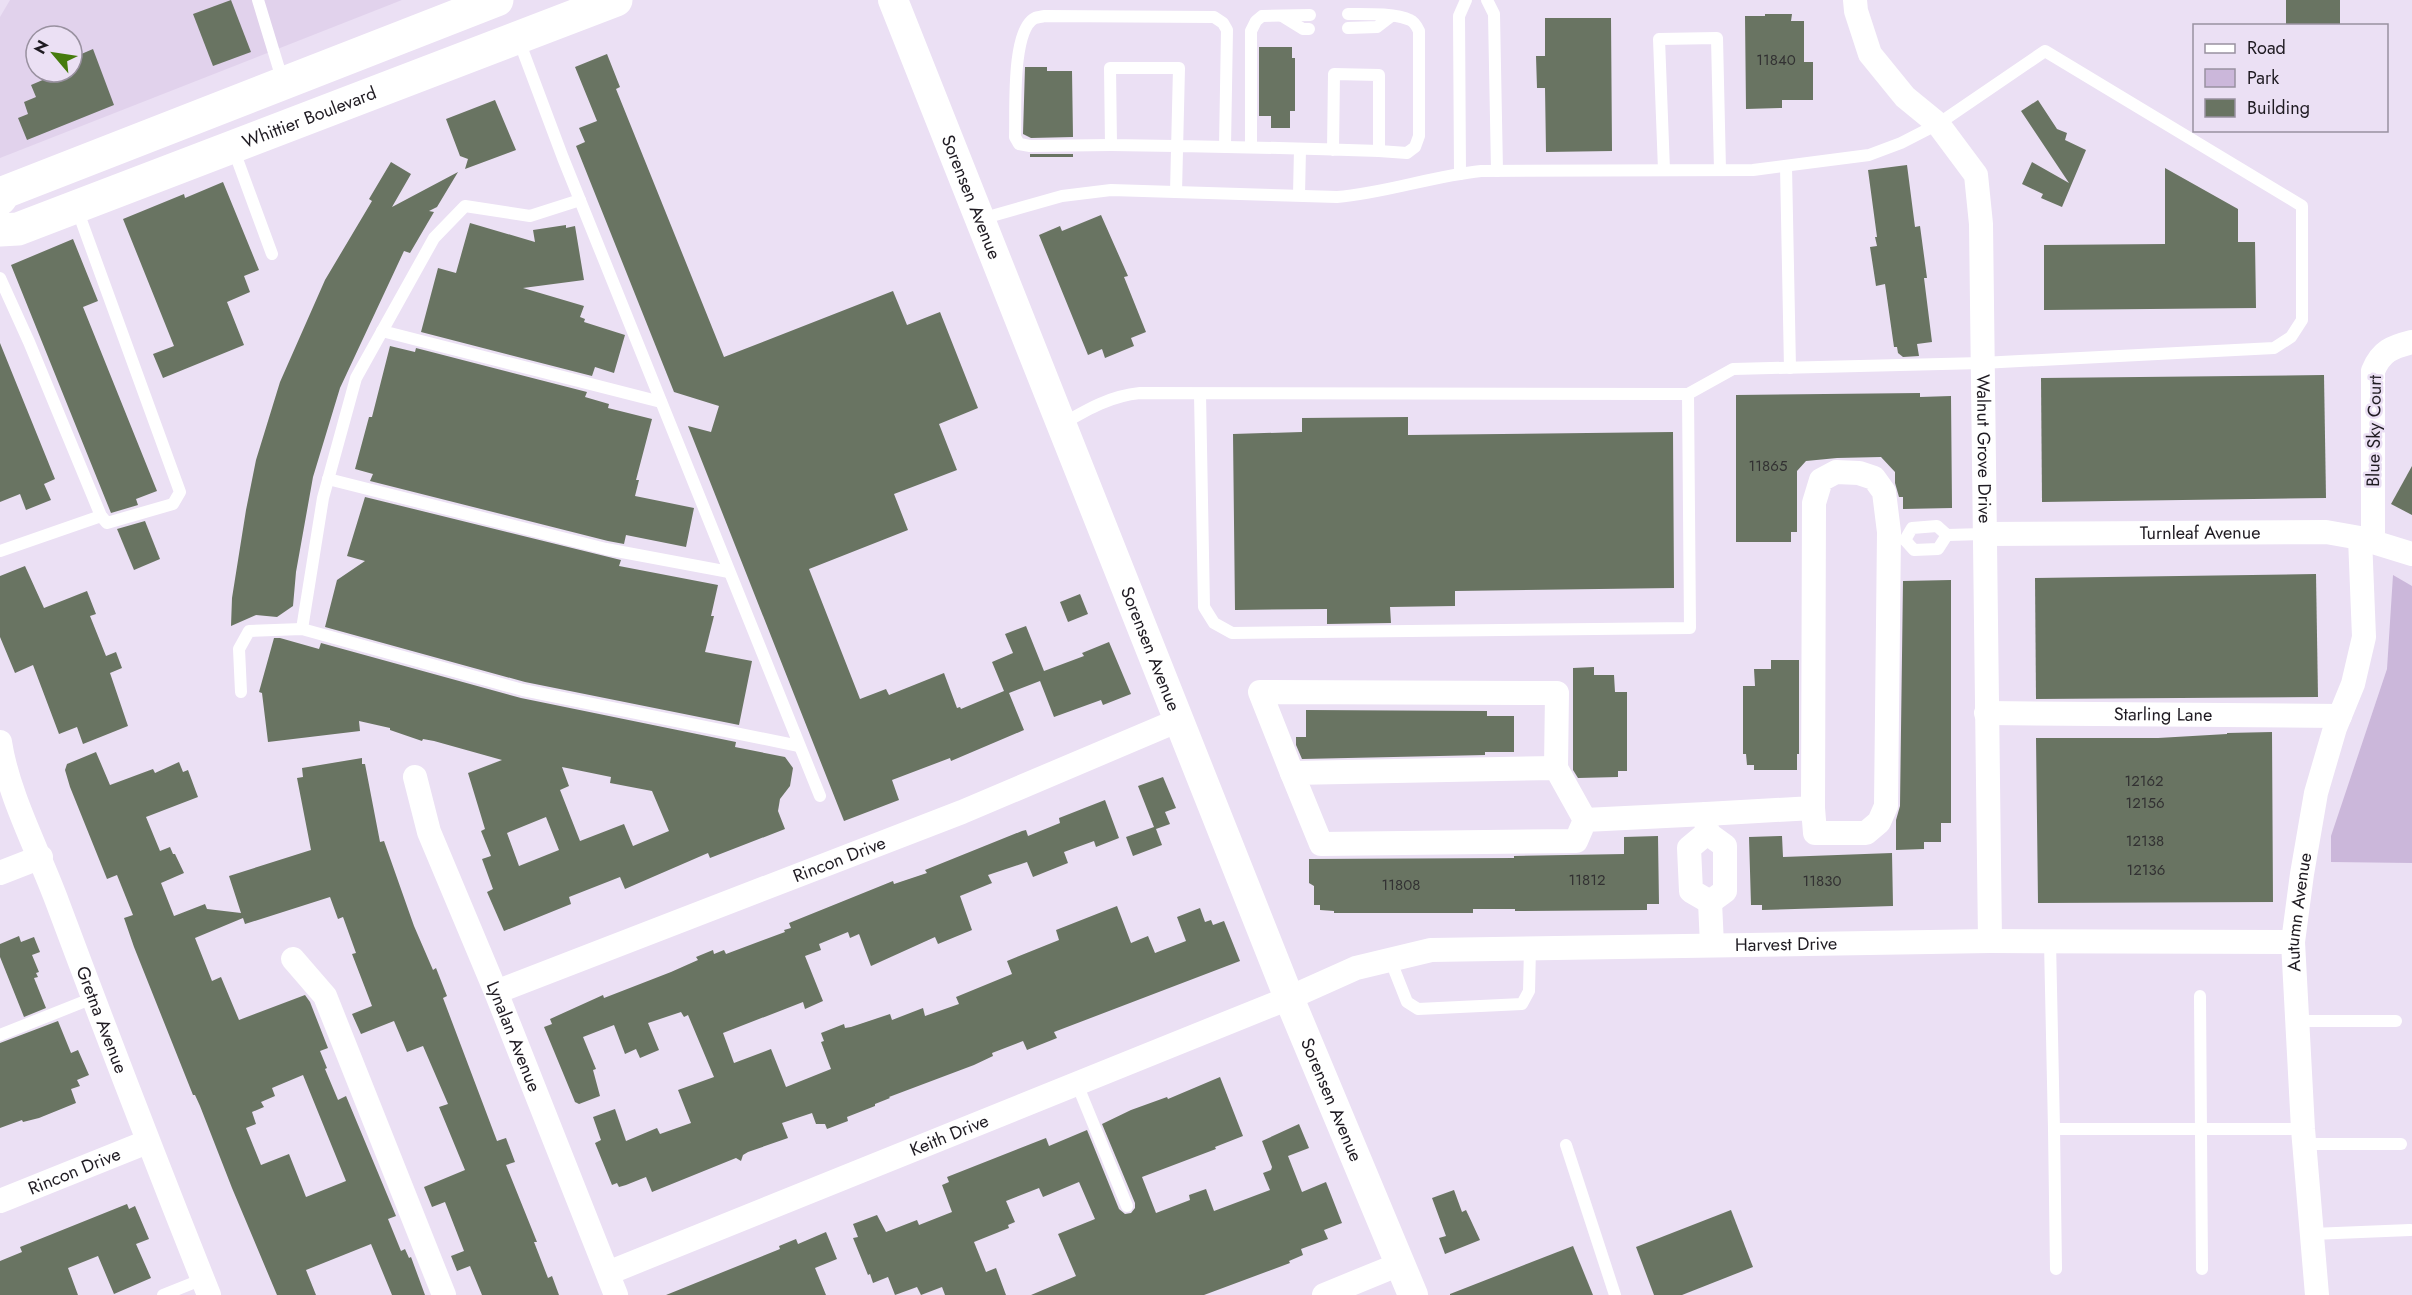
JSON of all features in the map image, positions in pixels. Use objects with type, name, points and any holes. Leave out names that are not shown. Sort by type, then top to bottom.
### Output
[{"type":"main road","points":[[0,199],[5,192],[497,0]]},
{"type":"main road","points":[[358,99],[371,76],[391,63],[485,27],[502,0]]},
{"type":"main road","points":[[518,37],[524,14],[551,0]]},
{"type":"main road","name":"Whittier Boulevard","points":[[0,230],[18,229],[616,0]]},
{"type":"main road","points":[[76,207],[84,183],[138,140]]},
{"type":"street","name":"Sorensen Avenue","points":[[893,0],[1289,998],[1413,1295]]},
{"type":"street","name":"Walnut Grove Drive","points":[[1855,0],[1856,11],[1870,54],[1905,97],[1938,124],[1976,175],[1981,224],[1990,941]]},
{"type":"street","name":"Blue Sky Court","points":[[2367,540],[2373,371],[2378,360],[2389,348],[2412,342]]},
{"type":"street","points":[[1836,472],[1859,473],[1874,478],[1884,492],[1897,541],[1886,806],[1879,822],[1866,833],[1815,833],[1814,503],[1821,480],[1836,472]]},
{"type":"street","name":"Turnleaf Avenue","points":[[1984,534],[2326,532],[2367,540],[2412,554]]},
{"type":"street","name":"Autumn Avenue","points":[[2317,1295],[2304,1136],[2294,942],[2302,874],[2316,793],[2340,716],[2353,684],[2364,637],[2367,540]]},
{"type":"street","points":[[1260,692],[1557,693],[1556,768],[1586,820],[1576,841],[1321,844],[1260,692]]},
{"type":"street","name":"Starling Lane","points":[[1986,713],[2340,716]]},
{"type":"street","name":"Rincon Drive","points":[[496,993],[962,812],[1179,720]]},
{"type":"street","name":"Gretna Avenue","points":[[0,742],[9,783],[41,857],[147,1142],[206,1287]]},
{"type":"street","points":[[1292,773],[1556,768]]},
{"type":"street","name":"Lynalan Avenue","points":[[415,777],[429,832],[612,1284]]},
{"type":"street","points":[[1586,820],[1707,824],[1814,808]]},
{"type":"street","points":[[1707,824],[1725,846],[1725,891],[1710,902]]},
{"type":"street","points":[[1707,824],[1689,848],[1691,891],[1710,902]]},
{"type":"street","points":[[0,873],[41,857]]},
{"type":"street","points":[[1690,864],[1725,864]]},
{"type":"street","points":[[1710,902],[1713,945]]},
{"type":"street","name":"Harvest Drive","points":[[1289,998],[1356,968],[1431,950],[1990,941],[2294,942]]},
{"type":"street","points":[[293,960],[325,996],[444,1295]]},
{"type":"street","name":"Keith Drive","points":[[612,1284],[1077,1084],[1289,998]]},
{"type":"street","name":"Rincon Drive","points":[[0,1201],[147,1142]]},
{"type":"street","points":[[1324,1295],[1400,1264]]},
{"type":"lane","points":[[258,0],[283,83]]},
{"type":"lane","points":[[1460,174],[1459,16],[1466,0]]},
{"type":"lane","points":[[1487,0],[1494,14],[1497,171]]},
{"type":"lane","points":[[1225,146],[1227,30],[1223,23],[1215,17],[1044,16],[1034,18],[1027,27],[1017,56],[1015,137],[1019,144],[1030,146],[1225,146],[1251,146],[1407,153],[1415,147],[1419,136],[1419,31],[1413,21],[1376,14],[1348,14]]},
{"type":"lane","points":[[1282,15],[1303,29],[1309,29]]},
{"type":"lane","points":[[1251,146],[1251,32],[1256,21],[1262,16],[1310,15]]},
{"type":"lane","points":[[1348,28],[1377,27],[1390,17]]},
{"type":"lane","points":[[518,37],[580,200],[820,796]]},
{"type":"lane","points":[[1664,170],[1659,39],[1717,38],[1720,170]]},
{"type":"lane","points":[[981,219],[1062,196],[1112,190],[1337,197],[1363,195],[1460,174],[1497,171],[1754,170],[1869,155],[1901,143],[1938,124],[2045,51],[2302,206],[2302,320],[2291,337],[2274,348],[1982,363],[1733,369],[1688,394],[1140,393],[1119,396],[1093,406],[1062,424]]},
{"type":"lane","points":[[1111,146],[1110,68],[1179,68],[1176,192]]},
{"type":"lane","points":[[1333,150],[1334,74],[1379,75],[1379,151]]},
{"type":"lane","points":[[232,147],[272,254]]},
{"type":"lane","points":[[1299,195],[1300,149]]},
{"type":"lane","points":[[1786,166],[1790,368]]},
{"type":"lane","points":[[302,629],[323,498],[356,378],[434,238],[465,206],[530,216],[580,200]]},
{"type":"lane","points":[[0,278],[101,516],[107,523],[173,504],[180,492],[76,207]]},
{"type":"lane","points":[[382,331],[661,402]]},
{"type":"lane","points":[[1200,394],[1204,607],[1214,623],[1232,633],[1690,628],[1688,394]]},
{"type":"lane","points":[[328,479],[606,549],[729,572]]},
{"type":"lane","points":[[0,551],[101,516]]},
{"type":"lane","points":[[1947,535],[1938,549],[1914,550],[1897,541],[1912,528],[1937,525],[1947,535],[1984,534]]},
{"type":"lane","points":[[241,692],[239,650],[249,631],[302,629],[523,690],[799,746]]},
{"type":"lane","points":[[2050,942],[2056,1269]]},
{"type":"lane","points":[[1390,960],[1407,1002],[1418,1009],[1522,1004],[1529,991],[1530,948]]},
{"type":"lane","points":[[2200,996],[2202,1269]]},
{"type":"lane","points":[[0,1035],[93,998]]},
{"type":"lane","points":[[2298,1021],[2396,1021]]},
{"type":"lane","points":[[1077,1084],[1127,1206]]},
{"type":"lane","points":[[2055,1129],[2201,1129],[2401,1144]]},
{"type":"lane","points":[[1566,1145],[1615,1295]]},
{"type":"lane","points":[[2312,1234],[2410,1230]]},
{"type":"lane","points":[[163,1295],[206,1287]]},
{"type":"shaded area","points":[[10,0],[402,0],[0,158],[0,17]]},
{"type":"green space","points":[[2393,575],[2412,586],[2412,863],[2331,862],[2331,836],[2387,669]]},
{"type":"building","points":[[231,0],[251,52],[213,66],[193,14]]},
{"type":"building","points":[[2286,0],[2340,0],[2340,24],[2286,24]]},
{"type":"building","points":[[1765,14],[1792,14],[1791,21],[1804,21],[1804,62],[1813,62],[1813,100],[1782,100],[1782,108],[1746,109],[1745,16],[1765,16]]},
{"type":"building","points":[[1545,18],[1611,18],[1612,151],[1546,152],[1545,88],[1537,88],[1536,56],[1545,56]]},
{"type":"building","points":[[1259,47],[1292,47],[1292,58],[1295,58],[1295,111],[1290,111],[1290,128],[1271,128],[1271,116],[1259,116]]},
{"type":"building","points":[[93,49],[114,105],[27,140],[18,118],[28,114],[24,102],[36,97],[31,85],[84,84],[84,53]]},
{"type":"building","points":[[607,54],[620,87],[616,89],[724,357],[893,291],[907,325],[940,312],[978,408],[939,424],[957,470],[894,494],[908,530],[809,569],[860,699],[886,689],[889,695],[944,673],[957,708],[961,709],[1004,691],[992,662],[1013,653],[1005,634],[1026,626],[1044,671],[1084,656],[1082,653],[1109,642],[1131,694],[1103,705],[1101,700],[1054,717],[1040,681],[1009,693],[1024,730],[951,761],[950,758],[892,780],[899,800],[844,821],[688,426],[711,432],[719,406],[674,392],[576,146],[585,142],[579,128],[597,121],[575,67]]},
{"type":"building","points":[[1025,67],[1047,67],[1047,71],[1072,71],[1073,137],[1031,138],[1023,134]]},
{"type":"building","points":[[495,100],[516,150],[465,169],[468,159],[460,156],[446,119]]},
{"type":"building","points":[[2038,100],[2057,129],[2067,133],[2065,140],[2086,150],[2062,207],[2041,198],[2043,194],[2022,184],[2032,162],[2069,183],[2021,111]]},
{"type":"building","points":[[1030,154],[1073,154],[1073,157],[1030,157]]},
{"type":"building","points":[[391,162],[411,174],[392,207],[458,172],[437,207],[429,211],[434,212],[410,253],[404,251],[340,388],[313,477],[296,572],[293,606],[277,617],[256,615],[231,626],[232,598],[256,460],[280,382],[325,280],[372,201],[369,199]]},
{"type":"building","points":[[1907,165],[1915,227],[1920,226],[1932,342],[1917,344],[1919,356],[1903,357],[1898,353],[1897,347],[1894,347],[1885,284],[1876,286],[1870,247],[1877,246],[1875,237],[1877,237],[1868,170]]},
{"type":"building","points":[[2165,168],[2238,209],[2238,242],[2255,242],[2256,308],[2044,310],[2044,245],[2165,244]]},
{"type":"building","points":[[223,182],[259,270],[244,276],[250,292],[227,302],[244,345],[163,378],[153,354],[174,346],[123,219],[184,194],[185,198]]},
{"type":"building","points":[[1101,215],[1128,276],[1124,277],[1146,332],[1131,338],[1134,346],[1105,358],[1102,349],[1088,355],[1039,235],[1060,226],[1062,231]]},
{"type":"building","points":[[470,223],[535,242],[533,230],[566,225],[566,228],[575,226],[584,280],[523,288],[584,306],[580,317],[585,319],[584,322],[625,335],[614,373],[595,367],[592,376],[421,332],[438,268],[456,273]]},
{"type":"building","points":[[73,239],[98,301],[83,307],[157,491],[136,499],[138,505],[111,513],[11,265]]},
{"type":"building","points":[[0,343],[55,479],[44,484],[51,500],[26,510],[20,494],[0,502]]},
{"type":"building","points":[[390,346],[415,352],[416,348],[587,392],[585,397],[609,404],[608,408],[652,419],[636,480],[639,480],[635,496],[694,508],[686,547],[626,535],[624,544],[608,541],[370,481],[373,474],[355,469],[369,417],[372,417]]},
{"type":"building","points":[[2324,375],[2326,498],[2042,502],[2041,378]]},
{"type":"building","points":[[1920,393],[1920,397],[1951,396],[1952,508],[1903,509],[1903,497],[1899,497],[1895,472],[1881,457],[1806,461],[1797,471],[1797,532],[1791,532],[1791,542],[1736,542],[1736,395]]},
{"type":"building","points":[[1408,417],[1408,435],[1673,432],[1674,588],[1455,591],[1455,606],[1390,607],[1391,623],[1327,624],[1327,609],[1235,610],[1233,434],[1302,432],[1302,418]]},
{"type":"building","points":[[2412,466],[2412,515],[2391,504]]},
{"type":"building","points":[[365,497],[621,560],[619,566],[718,585],[711,616],[714,616],[705,652],[752,661],[739,725],[525,682],[325,627],[337,580],[365,561],[347,556]]},
{"type":"building","points":[[145,521],[160,559],[134,570],[117,529]]},
{"type":"building","points":[[25,566],[44,608],[87,591],[96,614],[90,616],[106,656],[116,652],[122,668],[110,673],[128,726],[83,744],[77,727],[59,734],[33,665],[15,673],[0,637],[0,576]]},
{"type":"building","points":[[2316,574],[2318,697],[2036,699],[2035,578]]},
{"type":"building","points":[[1951,580],[1951,823],[1941,823],[1941,842],[1924,842],[1924,849],[1896,850],[1896,820],[1900,806],[1903,581]]},
{"type":"building","points":[[1080,594],[1088,614],[1068,622],[1060,602]]},
{"type":"building","points":[[274,638],[280,638],[319,649],[321,643],[521,698],[736,742],[735,747],[785,757],[793,768],[790,786],[780,799],[778,811],[785,829],[710,858],[708,853],[625,889],[620,877],[569,897],[571,904],[504,931],[487,892],[493,889],[482,859],[491,856],[481,831],[485,829],[468,773],[502,760],[434,741],[423,739],[422,741],[390,730],[390,728],[359,721],[360,731],[268,742],[262,693],[259,692]],"holes":[[[562,767],[611,777],[610,783],[652,791],[669,831],[633,846],[624,824],[580,841],[560,790],[569,786]],[[546,817],[559,850],[519,866],[507,833]]]},
{"type":"building","points":[[1771,660],[1799,660],[1797,770],[1754,770],[1754,765],[1747,765],[1746,754],[1743,754],[1743,686],[1755,686],[1754,669],[1771,669]]},
{"type":"building","points":[[1594,667],[1594,675],[1614,675],[1615,692],[1627,692],[1627,771],[1618,771],[1618,777],[1578,778],[1573,770],[1573,668]]},
{"type":"building","points":[[1306,710],[1487,711],[1487,716],[1514,716],[1514,752],[1485,752],[1485,755],[1302,759],[1296,745],[1296,737],[1306,737]]},
{"type":"building","points":[[2272,732],[2273,902],[2038,903],[2036,738],[2158,738]]},
{"type":"building","points":[[96,752],[110,785],[153,769],[155,773],[179,762],[183,772],[188,770],[198,797],[146,817],[160,851],[170,847],[184,873],[161,883],[174,916],[205,904],[207,909],[241,913],[229,876],[311,850],[297,778],[303,777],[302,768],[362,758],[380,842],[384,841],[414,926],[433,970],[436,968],[447,996],[443,998],[497,1141],[506,1138],[515,1162],[506,1165],[537,1242],[534,1242],[548,1278],[552,1276],[559,1295],[482,1295],[470,1266],[457,1271],[451,1256],[464,1251],[445,1202],[432,1207],[424,1187],[465,1170],[439,1107],[448,1104],[423,1046],[407,1052],[394,1021],[361,1034],[352,1014],[372,1006],[352,954],[356,953],[343,917],[338,919],[330,897],[245,924],[243,918],[195,938],[212,981],[221,977],[239,1020],[305,995],[310,1002],[328,1048],[320,1051],[327,1068],[325,1069],[338,1100],[346,1096],[396,1216],[388,1219],[401,1251],[405,1249],[409,1258],[411,1257],[425,1295],[392,1295],[371,1244],[306,1270],[316,1295],[277,1295],[134,947],[124,918],[133,915],[117,875],[107,879],[70,787],[65,770],[67,764]],"holes":[[[303,1075],[346,1181],[306,1197],[289,1154],[261,1165],[246,1128],[256,1124],[252,1112],[264,1107],[261,1102],[275,1096],[272,1088]]]},
{"type":"building","points":[[1163,777],[1176,808],[1165,812],[1170,824],[1156,829],[1162,845],[1133,856],[1126,837],[1154,827],[1138,786]]},
{"type":"building","points":[[1105,800],[1119,838],[1096,847],[1094,841],[1064,852],[1068,863],[1033,877],[1027,862],[988,875],[992,883],[960,896],[972,930],[938,944],[935,937],[871,966],[859,934],[850,938],[848,932],[819,944],[821,950],[805,956],[823,1001],[805,1009],[803,1002],[723,1033],[734,1063],[771,1049],[786,1087],[831,1069],[821,1042],[824,1041],[821,1033],[844,1024],[845,1028],[851,1027],[890,1014],[892,1020],[923,1008],[925,1016],[959,1004],[956,997],[1012,974],[1007,961],[1059,940],[1056,930],[1117,906],[1131,943],[1148,936],[1155,953],[1186,941],[1177,917],[1200,908],[1205,922],[1211,920],[1213,925],[1224,921],[1240,961],[1054,1032],[1057,1038],[1027,1050],[1023,1041],[992,1053],[993,1056],[974,1065],[889,1097],[875,1106],[847,1117],[848,1121],[827,1129],[825,1124],[816,1124],[812,1113],[782,1123],[788,1138],[748,1152],[743,1155],[741,1161],[736,1158],[652,1192],[646,1177],[619,1187],[617,1183],[612,1185],[595,1143],[601,1140],[593,1117],[615,1109],[626,1141],[657,1128],[660,1134],[691,1123],[678,1090],[714,1077],[688,1015],[684,1017],[681,1012],[648,1023],[659,1050],[640,1058],[636,1049],[625,1054],[614,1025],[583,1037],[596,1069],[593,1070],[600,1096],[579,1104],[575,1102],[544,1027],[552,1024],[550,1019],[603,995],[604,998],[671,972],[698,960],[696,957],[713,950],[714,954],[724,950],[726,954],[785,932],[784,930],[791,928],[789,923],[893,881],[894,884],[927,873],[925,870],[1022,831],[1026,830],[1028,836],[1060,823],[1059,818]]},
{"type":"building","points":[[1658,836],[1659,904],[1647,904],[1647,910],[1473,909],[1473,913],[1334,913],[1334,911],[1320,910],[1320,905],[1314,905],[1314,886],[1309,883],[1309,859],[1514,858],[1514,856],[1624,854],[1624,837]]},
{"type":"building","points":[[1782,836],[1783,857],[1892,853],[1893,906],[1762,910],[1762,905],[1751,905],[1749,837]]},
{"type":"building","points":[[19,936],[21,942],[34,937],[40,952],[32,955],[39,972],[36,973],[38,977],[34,978],[46,1008],[24,1017],[0,957],[0,944]]},
{"type":"building","points":[[58,1021],[71,1053],[78,1050],[89,1075],[77,1080],[80,1086],[71,1089],[76,1103],[39,1118],[23,1122],[22,1120],[0,1128],[0,1043]]},
{"type":"building","points":[[1220,1077],[1243,1136],[1215,1147],[1216,1149],[1142,1177],[1156,1213],[1190,1200],[1189,1195],[1206,1189],[1214,1211],[1270,1190],[1263,1173],[1271,1170],[1272,1167],[1262,1141],[1299,1124],[1309,1148],[1288,1156],[1302,1192],[1326,1182],[1342,1223],[1324,1230],[1328,1239],[1301,1249],[1303,1255],[1289,1261],[1290,1263],[1204,1295],[1031,1295],[1076,1276],[1058,1234],[1095,1219],[1079,1182],[1043,1197],[1039,1188],[1006,1201],[1015,1222],[1008,1225],[1009,1228],[974,1242],[986,1272],[996,1268],[1006,1295],[945,1295],[942,1287],[921,1295],[917,1287],[895,1295],[888,1277],[873,1283],[870,1274],[868,1275],[853,1238],[858,1237],[853,1224],[877,1215],[886,1232],[917,1220],[919,1225],[952,1212],[942,1185],[949,1182],[947,1177],[1046,1138],[1049,1146],[1087,1130],[1119,1209],[1125,1214],[1131,1213],[1135,1208],[1135,1203],[1102,1124],[1131,1110],[1167,1097],[1168,1099]]},
{"type":"building","points":[[1454,1190],[1462,1212],[1466,1210],[1480,1240],[1445,1254],[1439,1238],[1446,1236],[1432,1198]]},
{"type":"building","points":[[127,1204],[129,1209],[135,1206],[149,1239],[136,1244],[151,1278],[114,1294],[98,1256],[68,1268],[78,1295],[0,1295],[0,1261],[22,1252],[20,1247]]},
{"type":"building","points":[[1731,1210],[1753,1267],[1682,1295],[1654,1295],[1636,1247]]},
{"type":"building","points":[[826,1232],[837,1259],[815,1268],[826,1295],[666,1295],[780,1249],[779,1246],[796,1239],[798,1244]]},
{"type":"building","points":[[1573,1246],[1593,1295],[1450,1295],[1450,1294]]}]
